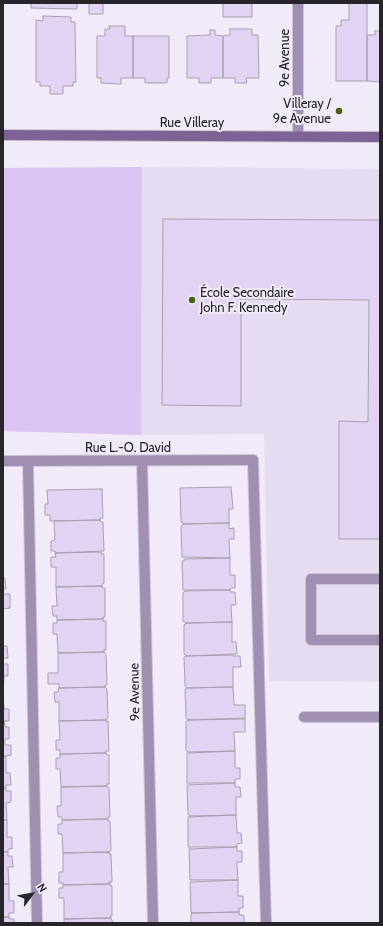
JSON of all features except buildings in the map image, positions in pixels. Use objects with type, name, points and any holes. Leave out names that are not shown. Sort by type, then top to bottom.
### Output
[{"type":"street","name":"9e Avenue","points":[[298,3],[298,136]]},
{"type":"street","name":"Rue Villeray","points":[[3,135],[380,137]]},
{"type":"street","name":"Rue L.-O. David","points":[[3,461],[253,460],[266,923]]},
{"type":"street","points":[[28,461],[37,923]]},
{"type":"street","name":"9e Avenue","points":[[142,461],[153,923]]},
{"type":"street","points":[[380,579],[311,579],[311,640],[380,640]]},
{"type":"street","points":[[304,717],[380,718]]},
{"type":"shaded area","points":[[142,167],[141,435],[3,431],[3,168]]},
{"type":"shaded area","name":"École Secondaire John F. Kennedy","points":[[186,167],[380,169],[380,682],[269,681],[264,434],[141,435],[3,431],[3,168]]},
{"type":"place","name":"Villeray / 9e Avenue","points":[[339,111]]},
{"type":"place","name":"École Secondaire John F. Kennedy","points":[[192,300]]}]
